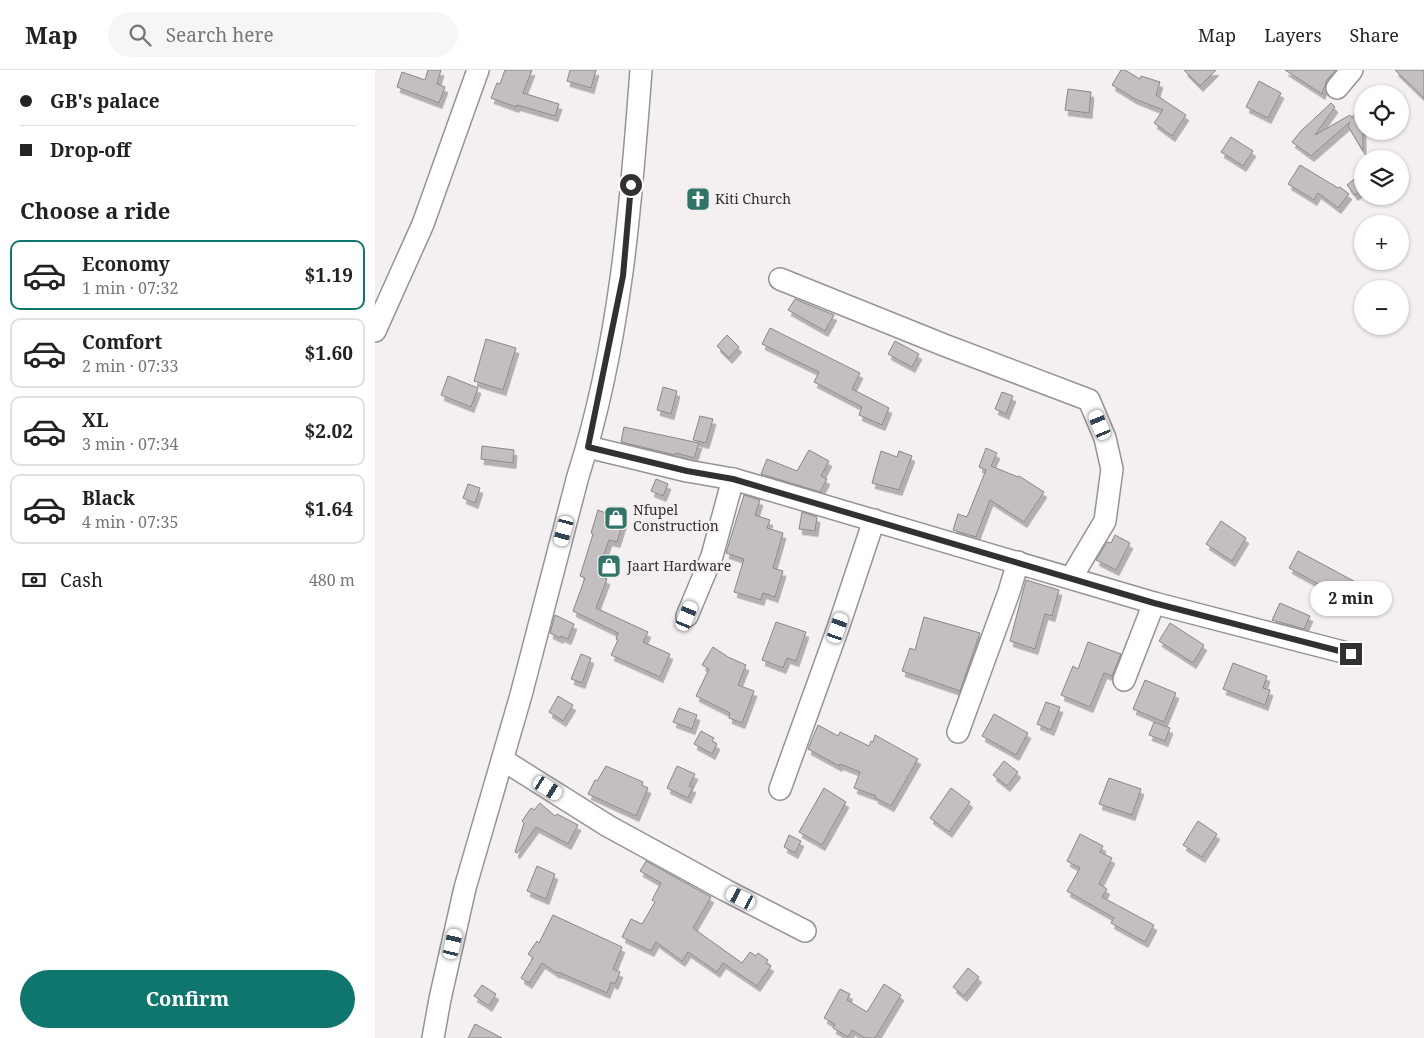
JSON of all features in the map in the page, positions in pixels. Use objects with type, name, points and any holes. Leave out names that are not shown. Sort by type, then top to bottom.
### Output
[{"type":"street","points":[[375,331],[423,224],[478,70]]},
{"type":"street","points":[[433,1038],[465,888],[503,760],[578,476],[588,447],[623,276],[641,70]]},
{"type":"street","points":[[1337,88],[1352,70]]},
{"type":"street","points":[[781,279],[944,345],[1089,400],[1105,438],[1111,469],[1105,521],[1071,578]]},
{"type":"street","points":[[588,447],[687,471],[733,479],[1154,603],[1351,654]]},
{"type":"street","points":[[687,616],[712,556],[733,479]]},
{"type":"street","points":[[780,789],[838,628],[874,520]]},
{"type":"street","points":[[957,732],[1009,592],[1018,562]]},
{"type":"street","points":[[1124,680],[1154,603]]},
{"type":"street","points":[[503,760],[608,826],[805,931]]},
{"type":"building","points":[[428,70],[441,70],[437,84],[445,87],[439,103],[397,87],[402,72],[425,80]]},
{"type":"building","points":[[505,70],[532,70],[523,93],[559,104],[555,116],[517,105],[516,107],[491,98],[497,83],[500,84]]},
{"type":"building","points":[[570,70],[596,70],[591,88],[567,81]]},
{"type":"building","points":[[1121,70],[1125,70],[1140,79],[1141,76],[1160,82],[1156,95],[1186,115],[1172,136],[1154,123],[1163,110],[1135,99],[1112,85]]},
{"type":"building","points":[[1184,70],[1216,70],[1200,86]]},
{"type":"building","points":[[1285,70],[1336,70],[1327,80],[1322,94]]},
{"type":"building","points":[[1395,70],[1424,70],[1424,98]]},
{"type":"building","points":[[1259,81],[1281,93],[1268,118],[1246,107]]},
{"type":"building","points":[[1068,89],[1091,92],[1089,113],[1065,110]]},
{"type":"building","points":[[1331,103],[1335,107],[1315,135],[1350,115],[1352,118],[1354,115],[1354,136],[1348,126],[1350,122],[1311,156],[1292,142]]},
{"type":"building","points":[[1231,137],[1253,151],[1243,166],[1221,152]]},
{"type":"building","points":[[1356,140],[1363,140],[1362,150]]},
{"type":"building","points":[[1300,165],[1349,194],[1338,208],[1318,193],[1314,200],[1288,184]]},
{"type":"building","points":[[1354,179],[1354,194],[1347,185]]},
{"type":"building","points":[[795,299],[834,315],[825,331],[788,310]]},
{"type":"building","points":[[770,328],[860,373],[852,389],[889,408],[882,425],[859,415],[862,407],[814,382],[819,372],[762,344]]},
{"type":"building","points":[[727,335],[739,347],[729,358],[717,346]]},
{"type":"building","points":[[486,339],[516,348],[503,390],[474,381]]},
{"type":"building","points":[[895,341],[919,354],[912,367],[888,354]]},
{"type":"building","points":[[448,376],[478,388],[471,407],[441,395]]},
{"type":"building","points":[[663,387],[677,391],[671,414],[657,410]]},
{"type":"building","points":[[1002,392],[1013,396],[1006,414],[995,409]]},
{"type":"building","points":[[700,416],[713,419],[706,443],[693,440]]},
{"type":"building","points":[[624,427],[699,443],[694,458],[676,453],[675,455],[621,442]]},
{"type":"building","points":[[482,446],[514,450],[513,463],[481,459]]},
{"type":"building","points":[[986,448],[997,453],[991,466],[1019,476],[1044,492],[1024,522],[990,500],[976,537],[953,530],[958,514],[967,517],[986,470],[979,467]]},
{"type":"building","points":[[809,450],[829,461],[821,476],[827,479],[820,492],[761,474],[767,459],[797,471]]},
{"type":"building","points":[[881,451],[897,457],[899,451],[912,456],[899,490],[872,483]]},
{"type":"building","points":[[656,479],[668,484],[663,496],[651,491]]},
{"type":"building","points":[[468,484],[480,488],[475,503],[463,498]]},
{"type":"building","points":[[744,495],[760,500],[755,515],[770,520],[767,528],[783,533],[773,568],[783,571],[775,597],[763,593],[761,600],[734,592],[744,559],[726,553]]},
{"type":"building","points":[[598,510],[624,520],[617,542],[609,540],[600,566],[604,568],[602,577],[607,579],[596,608],[648,632],[643,642],[670,654],[660,677],[611,655],[618,640],[616,639],[618,633],[573,611],[585,578],[580,576]]},
{"type":"building","points":[[802,512],[817,517],[815,531],[799,529]]},
{"type":"building","points":[[1221,521],[1246,538],[1232,561],[1206,544]]},
{"type":"building","points":[[1115,535],[1130,543],[1116,570],[1096,560],[1107,542],[1111,543]]},
{"type":"building","points":[[1298,551],[1374,592],[1368,603],[1358,597],[1355,604],[1289,568]]},
{"type":"building","points":[[1026,580],[1059,590],[1052,616],[1045,614],[1035,649],[1010,641]]},
{"type":"building","points":[[1280,603],[1310,616],[1304,629],[1272,620]]},
{"type":"building","points":[[555,615],[574,624],[568,639],[561,636],[560,638],[550,633]]},
{"type":"building","points":[[924,617],[980,633],[960,691],[902,671],[910,648],[915,650]]},
{"type":"building","points":[[776,622],[806,632],[796,661],[787,658],[783,668],[762,660]]},
{"type":"building","points":[[1170,623],[1204,645],[1193,663],[1159,641]]},
{"type":"building","points":[[1088,642],[1121,654],[1112,676],[1104,673],[1090,707],[1061,695],[1073,666],[1078,669]]},
{"type":"building","points":[[713,647],[728,657],[746,665],[738,685],[754,691],[742,723],[729,718],[730,713],[696,696],[709,669],[702,665]]},
{"type":"building","points":[[581,654],[591,658],[582,683],[571,679]]},
{"type":"building","points":[[1233,663],[1267,676],[1263,688],[1270,690],[1265,705],[1223,689]]},
{"type":"building","points":[[1145,680],[1176,693],[1164,722],[1133,709]]},
{"type":"building","points":[[558,696],[573,705],[563,721],[549,712]]},
{"type":"building","points":[[1046,702],[1060,707],[1051,730],[1037,724]]},
{"type":"building","points":[[679,708],[697,715],[692,729],[673,722]]},
{"type":"building","points":[[994,714],[1028,733],[1016,755],[982,736]]},
{"type":"building","points":[[1154,722],[1170,728],[1165,741],[1149,735]]},
{"type":"building","points":[[818,725],[838,736],[840,732],[869,746],[871,741],[873,742],[875,735],[918,759],[891,806],[875,798],[876,796],[854,788],[860,772],[840,764],[839,766],[808,749]]},
{"type":"building","points":[[701,731],[714,738],[712,741],[717,744],[712,754],[694,744]]},
{"type":"building","points":[[1004,761],[1018,772],[1007,786],[993,775]]},
{"type":"building","points":[[606,766],[643,782],[642,785],[648,788],[636,816],[588,794],[595,780],[597,781]]},
{"type":"building","points":[[677,766],[695,774],[689,786],[693,787],[688,798],[667,788]]},
{"type":"building","points":[[1109,778],[1141,789],[1132,815],[1099,804]]},
{"type":"building","points":[[824,788],[846,802],[822,845],[799,832]]},
{"type":"building","points":[[951,788],[970,802],[949,832],[930,818]]},
{"type":"building","points":[[540,803],[555,816],[557,814],[578,825],[568,844],[536,827],[517,853],[515,852],[524,823],[522,821],[531,808],[534,810]]},
{"type":"building","points":[[1198,821],[1217,834],[1202,857],[1183,845]]},
{"type":"building","points":[[1080,834],[1103,846],[1100,852],[1112,858],[1099,884],[1107,889],[1102,897],[1154,925],[1145,942],[1111,923],[1114,918],[1067,891],[1080,868],[1067,861]]},
{"type":"building","points":[[789,835],[801,841],[795,853],[784,847]]},
{"type":"building","points":[[646,861],[711,897],[693,928],[742,963],[750,952],[756,956],[758,953],[768,960],[766,963],[771,966],[757,986],[723,963],[717,972],[688,952],[682,961],[656,942],[651,951],[622,937],[631,919],[642,924],[655,902],[652,900],[661,883],[640,871]]},
{"type":"building","points":[[537,866],[555,874],[546,899],[527,891]]},
{"type":"building","points":[[553,915],[622,947],[613,969],[620,972],[615,984],[611,982],[607,993],[557,973],[542,963],[529,983],[521,978],[533,958],[528,954],[537,941],[539,943]]},
{"type":"building","points":[[968,968],[979,977],[964,996],[953,987]]},
{"type":"building","points":[[884,984],[901,995],[875,1038],[865,1038],[852,1030],[848,1037],[833,1028],[835,1024],[824,1018],[840,989],[850,994],[847,1000],[867,1012]]},
{"type":"building","points":[[482,985],[496,994],[489,1006],[474,996]]},
{"type":"building","points":[[475,1024],[502,1038],[468,1038]]},
{"type":"place","name":"Kiti Church","points":[[698,199]]},
{"type":"place","name":"Nfupel Construction","points":[[616,518]]},
{"type":"place","name":"Jaart Hardware","points":[[609,566]]},
{"type":"route","points":[[631,185],[623,276],[588,447],[687,471],[733,479],[1154,603],[1351,654]]}]
